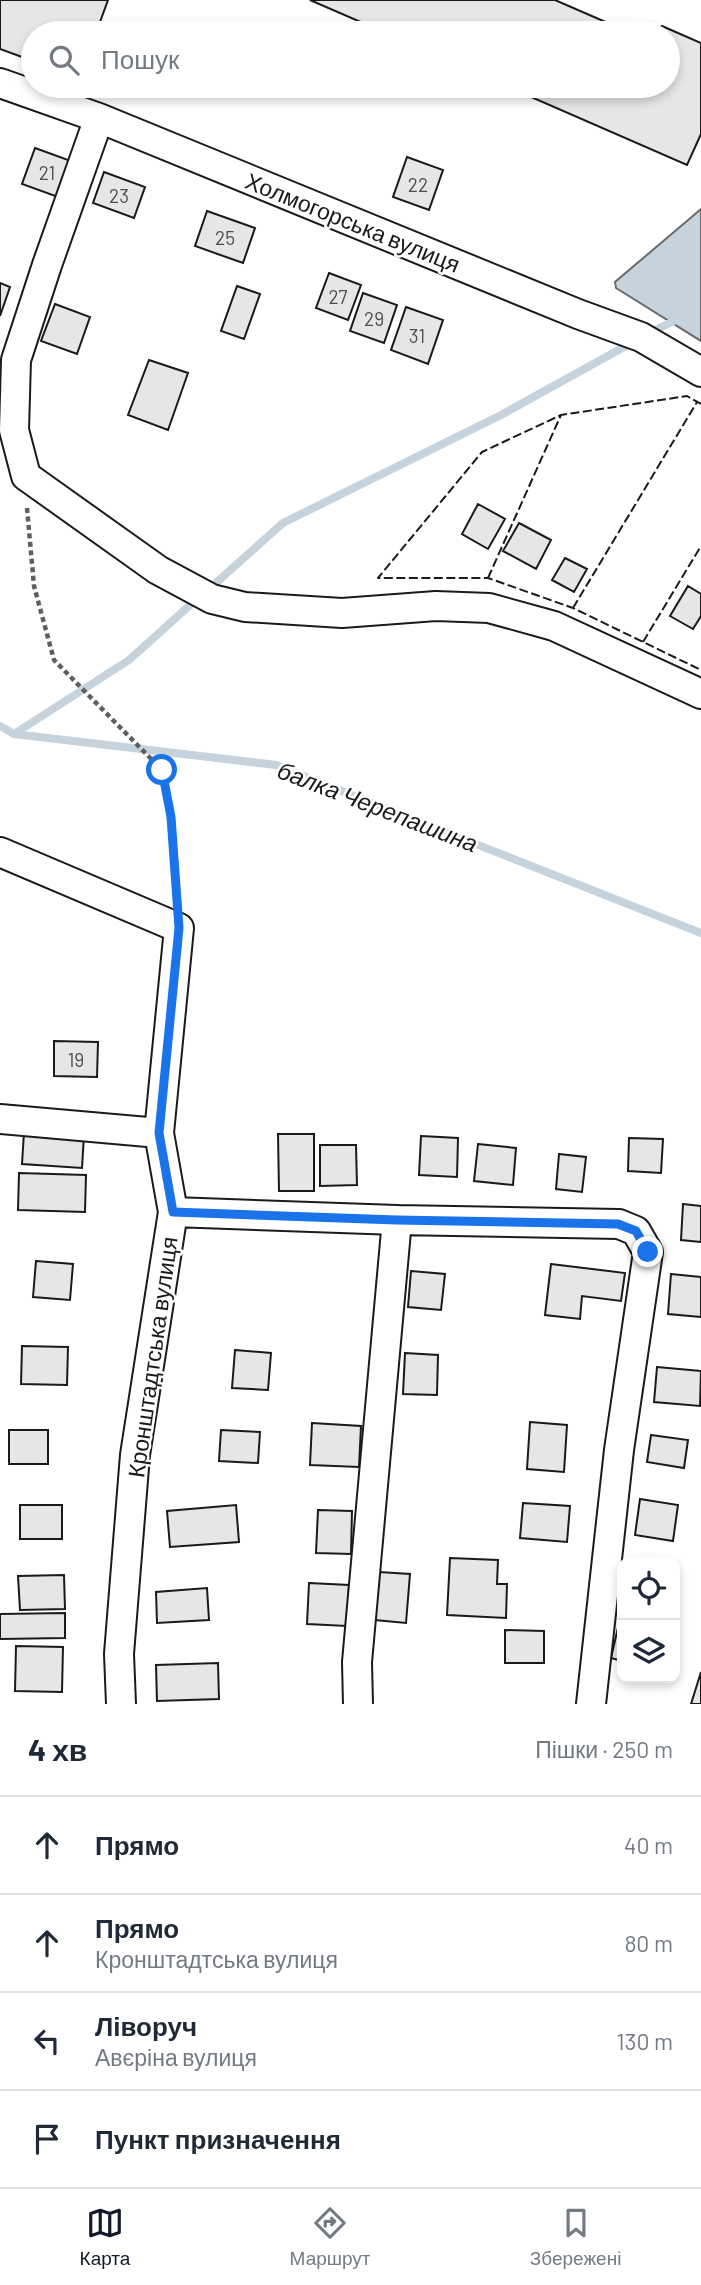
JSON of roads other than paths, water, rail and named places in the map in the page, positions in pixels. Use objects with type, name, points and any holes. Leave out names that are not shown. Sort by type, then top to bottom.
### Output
[{"type":"street","name":"Холмогорська вулиця","points":[[0,83],[21,90]]},
{"type":"street","name":"Холмогорська вулиця","points":[[42,98],[99,118],[578,314],[641,337],[701,372]]},
{"type":"street","points":[[99,118],[16,360],[14,430],[26,476],[158,570],[212,599],[246,607],[342,613],[436,606],[489,608],[554,626],[701,694]]},
{"type":"street","name":"Кронштадтська вулиця","points":[[0,852],[179,928],[159,1133],[173,1212],[135,1455],[119,1654],[121,1704]]},
{"type":"street","points":[[0,1119],[159,1133]]},
{"type":"street","points":[[173,1212],[618,1224],[636,1231],[648,1252],[619,1450],[591,1704]]},
{"type":"street","points":[[358,1704],[357,1662],[397,1220]]},
{"type":"waterway","points":[[647,334],[680,318]]},
{"type":"waterway","points":[[208,590],[283,523],[501,415],[633,342]]},
{"type":"waterway","points":[[14,734],[129,660],[198,598]]},
{"type":"waterway","name":"балка Черепашина","points":[[0,726],[14,734],[276,765],[701,933]]}]
